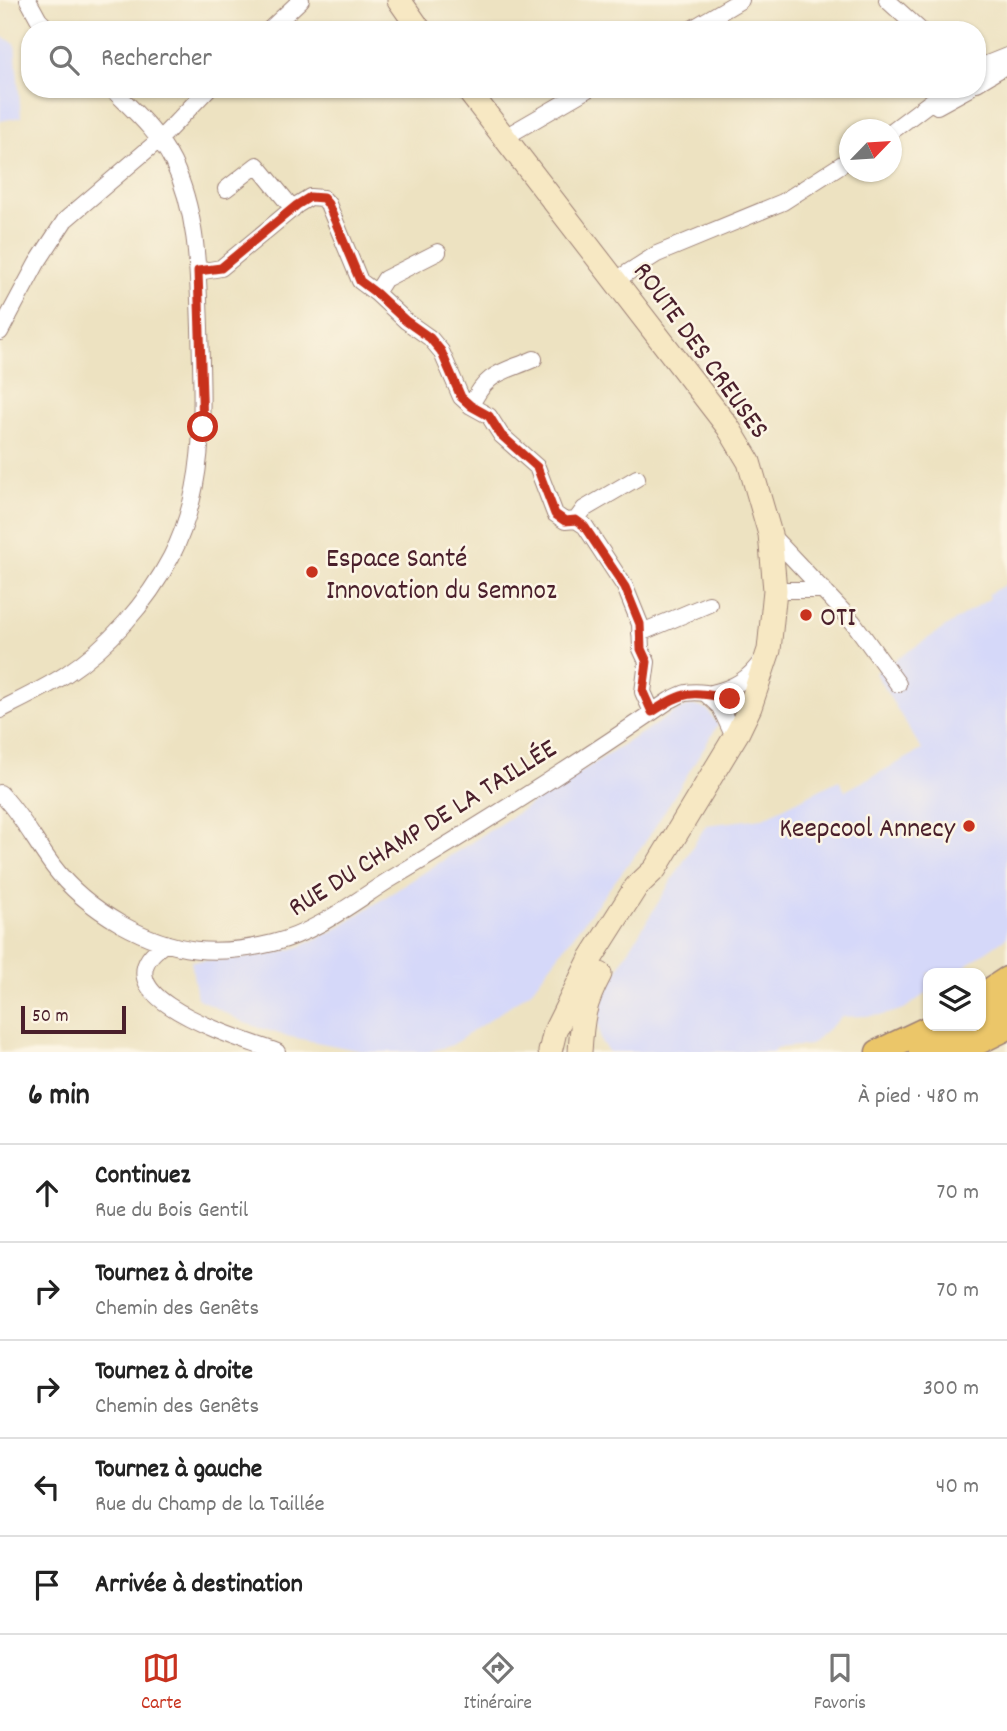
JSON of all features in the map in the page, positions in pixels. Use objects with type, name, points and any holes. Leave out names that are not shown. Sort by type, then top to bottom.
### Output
[{"type":"highway","points":[[986,1018],[1007,1005]]},
{"type":"highway","points":[[924,1052],[963,1031]]},
{"type":"main road","points":[[398,2],[414,21]]},
{"type":"main road","name":"ROUTE DES CREUSES","points":[[474,98],[729,427],[748,462],[770,534],[775,590],[769,650],[750,707],[735,738],[655,869],[636,887],[591,958],[553,1041],[543,1042],[538,1052]]},
{"type":"main road","name":"ROUTE DES CREUSES","points":[[591,1052],[581,1041],[587,997],[648,894],[655,869]]},
{"type":"main road","points":[[986,993],[1007,979]]},
{"type":"main road","points":[[958,1052],[1007,1028]]},
{"type":"main road","points":[[878,1052],[923,1031]]},
{"type":"street","points":[[28,0],[40,21]]},
{"type":"street","points":[[279,21],[301,0]]},
{"type":"street","points":[[705,21],[741,0]]},
{"type":"street","points":[[887,0],[910,21]]},
{"type":"street","points":[[986,64],[1007,56]]},
{"type":"street","points":[[986,78],[1007,65]]},
{"type":"street","points":[[0,710],[64,676],[106,642],[136,609],[171,556],[193,497],[203,427],[198,271],[191,212],[183,185],[160,139],[120,98]]},
{"type":"street","points":[[0,332],[55,234],[75,212],[160,139],[199,98]]},
{"type":"street","points":[[505,137],[572,98]]},
{"type":"street","points":[[902,124],[937,98]]},
{"type":"street","points":[[919,113],[954,98]]},
{"type":"street","points":[[226,189],[257,165],[293,209]]},
{"type":"street","points":[[616,280],[657,254],[783,202],[839,166]]},
{"type":"street","points":[[198,271],[221,268],[310,197],[323,198],[328,204],[360,281],[430,338],[441,351],[461,397],[489,416],[501,435],[537,467],[555,514],[565,521],[576,520],[584,526],[625,587],[640,624],[641,649],[647,662],[643,692],[652,712]]},
{"type":"street","points":[[376,293],[385,279],[438,252]]},
{"type":"street","points":[[471,406],[480,387],[490,378],[534,359]]},
{"type":"street","points":[[576,520],[584,509],[637,478]]},
{"type":"street","points":[[770,534],[853,622],[898,684]]},
{"type":"street","points":[[775,590],[824,590]]},
{"type":"street","points":[[640,633],[709,604]]},
{"type":"street","name":"RUE DU CHAMP DE LA TAILLÉE","points":[[706,694],[725,690],[744,681],[754,672],[769,650]]},
{"type":"street","name":"RUE DU CHAMP DE LA TAILLÉE","points":[[0,793],[20,817],[53,867],[71,887],[120,923],[166,943],[219,953],[277,942],[299,933],[400,874],[670,700],[687,693],[706,694],[750,707]]},
{"type":"street","points":[[706,694],[720,707],[735,738]]},
{"type":"street","points":[[166,943],[150,956],[144,968],[144,980],[154,994],[188,1017],[277,1052]]},
{"type":"shaded area","points":[[0,36],[15,43],[21,117],[0,121]]},
{"type":"shaded area","points":[[1007,584],[1007,937],[962,968],[923,968],[923,996],[904,1009],[884,1015],[842,1017],[810,1045],[775,1048],[774,1052],[609,1052],[601,1042],[598,1022],[601,1001],[624,958],[706,825],[763,818],[839,780],[845,791],[922,750],[875,673],[990,598],[988,594]]},
{"type":"shaded area","points":[[691,705],[707,709],[718,725],[648,838],[530,992],[452,1045],[428,1052],[367,1052],[286,1036],[245,1023],[197,998],[191,961],[228,960],[278,953],[299,947],[331,932],[676,711]]},
{"type":"place","name":"Espace Santé Innovation du Semnoz","points":[[312,572]]},
{"type":"place","name":"OTI","points":[[806,615]]},
{"type":"place","name":"Keepcool Annecy","points":[[969,826]]},
{"type":"route","points":[[203,427],[198,271],[221,268],[297,205],[310,197],[323,198],[328,204],[360,281],[430,338],[441,351],[461,397],[489,416],[501,435],[537,467],[555,514],[565,521],[576,520],[584,526],[625,587],[640,624],[641,649],[647,662],[643,692],[646,704],[652,712],[687,693],[730,699]]}]
